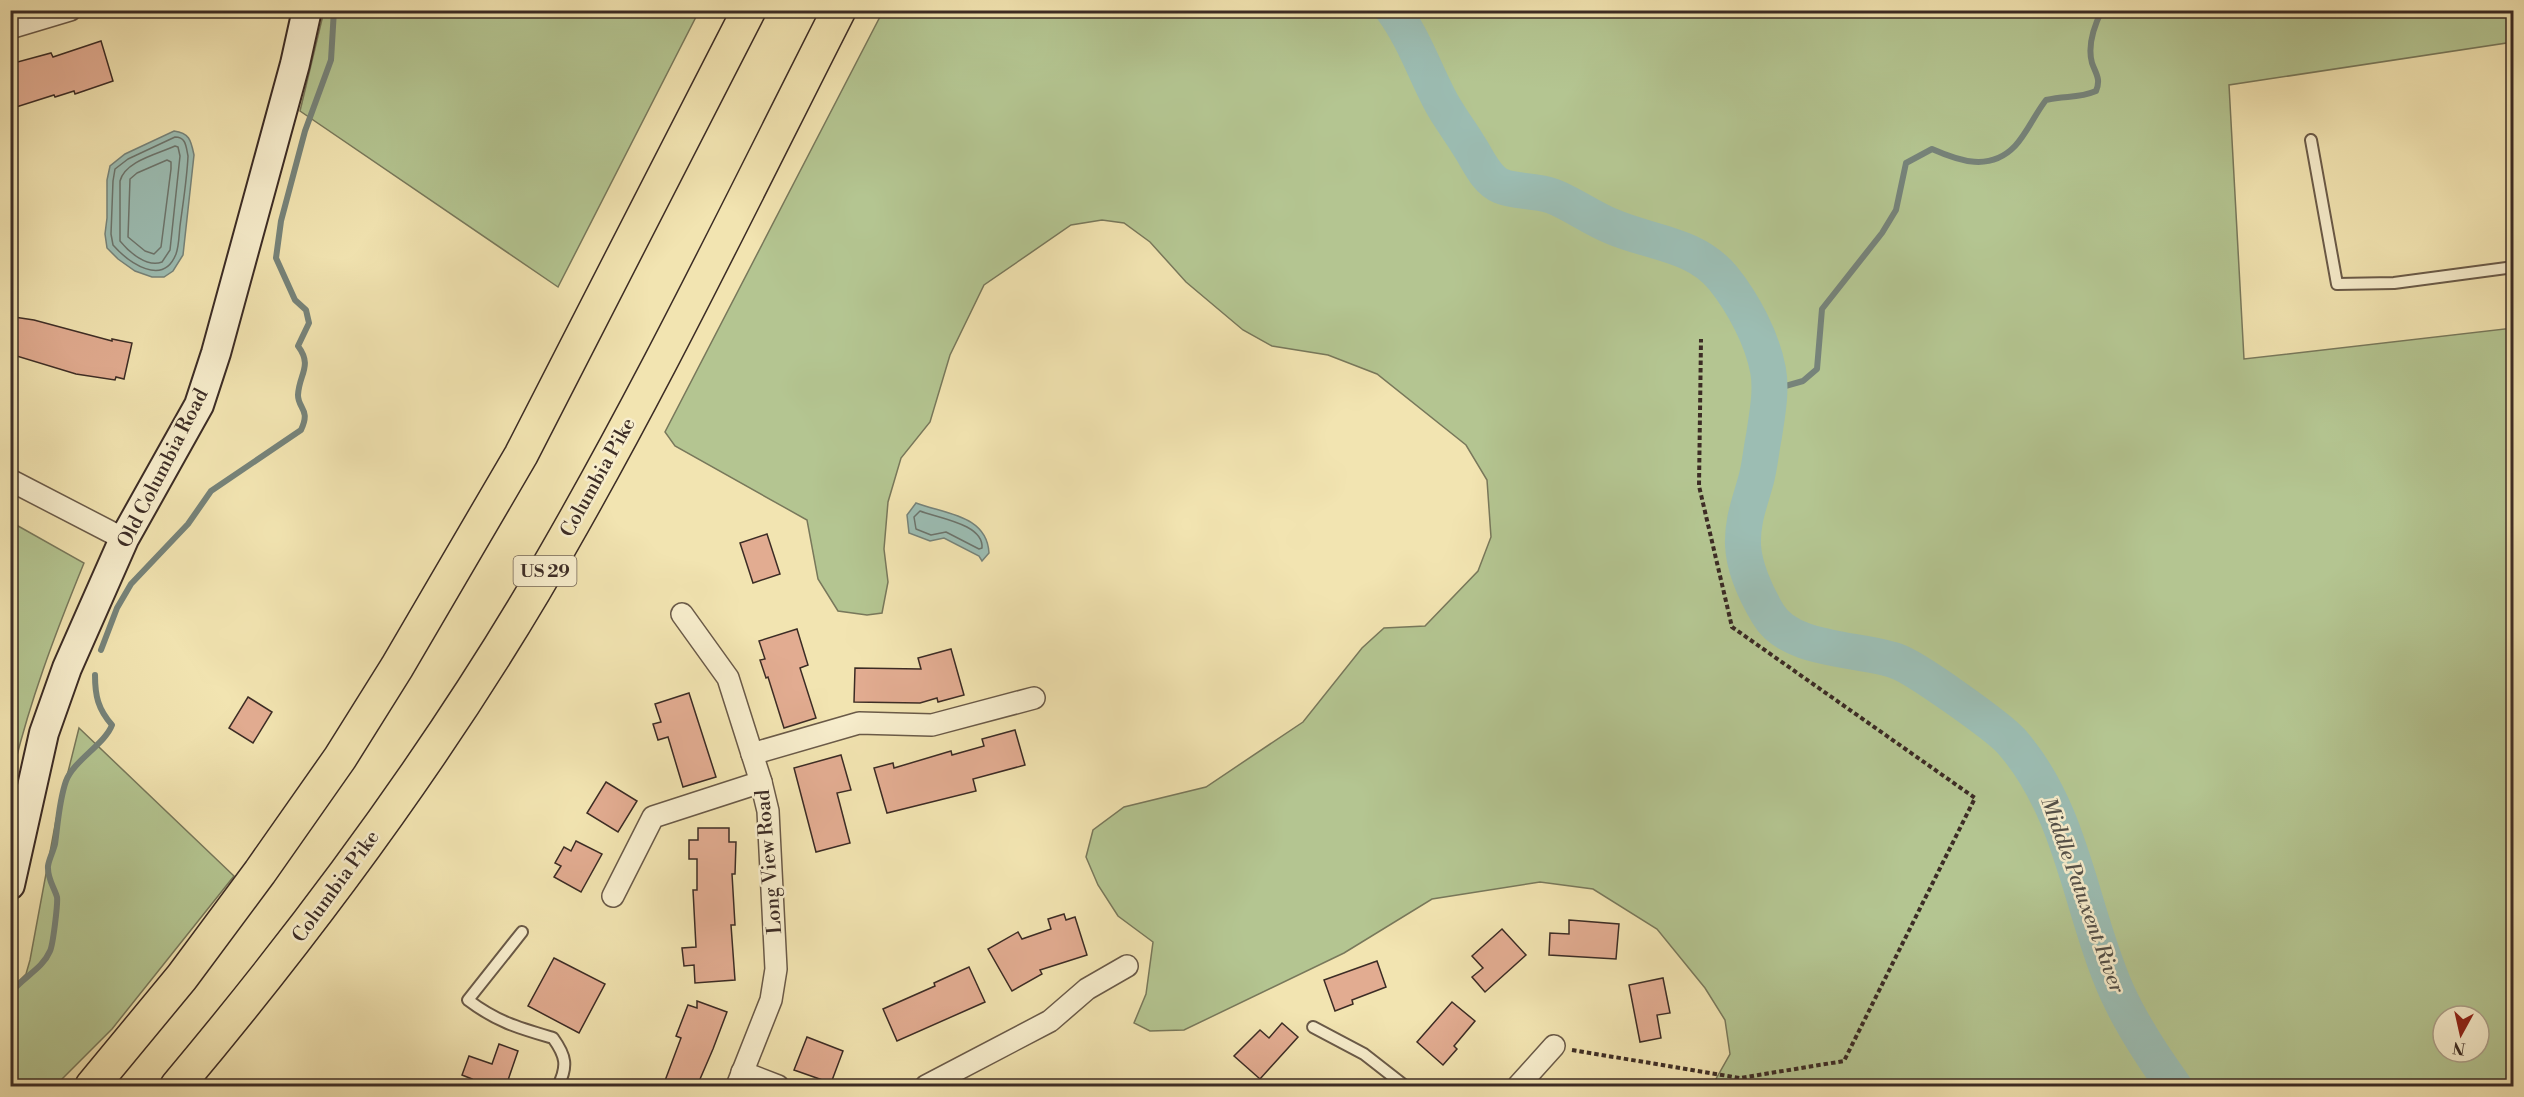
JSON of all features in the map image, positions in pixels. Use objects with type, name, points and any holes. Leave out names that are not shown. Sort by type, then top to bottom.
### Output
[{"type":"highway","points":[[98,1080],[182,977],[260,872],[340,758],[397,668],[521,455],[749,10]]},
{"type":"highway","name":"Columbia Pike","points":[[177,1086],[318,912],[399,799],[532,594],[594,486],[839,10]]},
{"type":"street","points":[[10,28],[70,10]]},
{"type":"street","name":"Old Columbia Road","points":[[10,885],[44,733],[67,668],[124,539],[199,405],[222,331],[296,64],[307,10]]},
{"type":"street","points":[[10,480],[124,539]]},
{"type":"street","name":"Long View Road","points":[[682,614],[728,678],[768,811],[776,969],[771,1000],[740,1079]]},
{"type":"street","points":[[752,754],[859,723],[932,725],[1034,698]]},
{"type":"street","points":[[613,896],[653,817],[761,782]]},
{"type":"street","points":[[926,1086],[1050,1021],[1087,989],[1127,966]]},
{"type":"street","points":[[1518,1086],[1554,1046]]},
{"type":"street","points":[[740,1079],[778,1086]]},
{"type":"lane","points":[[2311,140],[2337,284],[2394,283],[2514,267]]},
{"type":"lane","points":[[522,932],[468,1000],[505,1024],[553,1038],[566,1061],[566,1069],[558,1086]]},
{"type":"lane","points":[[1312,1027],[1365,1054],[1405,1086]]},
{"type":"path","points":[[1554,1046],[1599,1056],[1740,1078],[1844,1061],[1975,798],[1732,627],[1699,486],[1701,339]]},
{"type":"green space","points":[[324,10],[699,11],[558,287],[300,111]]},
{"type":"green space","points":[[883,11],[2513,11],[2513,42],[2229,85],[2244,359],[2513,328],[2513,1086],[1712,1086],[1730,1054],[1725,1020],[1705,988],[1657,929],[1593,889],[1540,882],[1432,899],[1344,953],[1184,1030],[1150,1031],[1134,1023],[1146,994],[1153,942],[1118,916],[1098,885],[1086,857],[1093,830],[1124,807],[1206,787],[1303,722],[1362,648],[1384,628],[1425,626],[1478,571],[1491,537],[1487,480],[1466,445],[1377,374],[1328,355],[1272,346],[1243,330],[1186,282],[1150,242],[1124,223],[1102,220],[1071,225],[984,285],[950,355],[930,422],[901,458],[888,502],[884,549],[888,582],[882,613],[867,615],[838,611],[818,579],[807,520],[675,446],[665,432]]},
{"type":"green space","points":[[11,522],[84,563],[43,670],[11,780]]},
{"type":"green space","points":[[79,728],[234,876],[112,1029],[55,1086],[11,1086],[11,989],[26,974],[30,960],[56,820]]},
{"type":"water","points":[[174,131],[189,138],[194,155],[183,255],[173,271],[164,277],[152,277],[135,271],[107,248],[105,234],[107,180],[110,166],[125,154]]},
{"type":"water","points":[[916,503],[973,523],[986,540],[989,553],[982,561],[979,556],[944,538],[930,541],[909,533],[907,515]]},
{"type":"building","points":[[101,41],[113,81],[75,94],[74,91],[55,97],[54,95],[10,109],[10,64],[51,53],[53,57]]},
{"type":"building","points":[[14,317],[34,320],[112,341],[112,339],[132,343],[124,379],[116,377],[115,380],[76,374],[10,354],[10,333]]},
{"type":"building","points":[[767,534],[780,574],[753,583],[740,543]]},
{"type":"building","points":[[797,629],[808,665],[800,668],[816,718],[784,728],[768,677],[766,678],[760,660],[765,659],[759,641]]},
{"type":"building","points":[[951,649],[964,695],[938,702],[937,698],[920,703],[854,702],[855,668],[921,669],[918,658]]},
{"type":"building","points":[[689,693],[716,777],[683,787],[668,737],[658,740],[653,724],[661,722],[655,704]]},
{"type":"building","points":[[248,697],[272,712],[253,743],[229,728]]},
{"type":"building","points":[[1015,730],[1025,765],[973,779],[976,791],[887,813],[874,768],[893,763],[894,768],[951,751],[952,755],[984,746],[982,739]]},
{"type":"building","points":[[841,755],[851,790],[837,793],[850,843],[816,852],[794,768]]},
{"type":"building","points":[[606,782],[637,801],[618,832],[587,813]]},
{"type":"building","points":[[698,828],[729,828],[729,842],[736,842],[735,874],[732,874],[735,925],[731,925],[735,980],[695,983],[694,965],[684,966],[682,948],[696,947],[693,890],[697,890],[697,859],[689,859],[689,840],[698,840]]},
{"type":"building","points":[[576,841],[602,854],[581,892],[554,877],[561,866],[555,863],[564,847],[571,851]]},
{"type":"building","points":[[1064,914],[1066,920],[1075,917],[1087,955],[1040,970],[1042,974],[1012,991],[988,949],[1018,932],[1022,939],[1051,929],[1048,919]]},
{"type":"building","points":[[1569,920],[1619,924],[1616,959],[1549,955],[1550,933],[1569,934]]},
{"type":"building","points":[[1502,929],[1526,955],[1485,992],[1472,977],[1483,968],[1472,956]]},
{"type":"building","points":[[554,958],[605,984],[579,1033],[528,1006]]},
{"type":"building","points":[[1377,961],[1386,987],[1352,1000],[1353,1004],[1335,1011],[1324,980]]},
{"type":"building","points":[[969,967],[985,1002],[897,1041],[883,1009],[935,986],[934,983]]},
{"type":"building","points":[[1663,978],[1670,1013],[1657,1015],[1661,1038],[1640,1042],[1629,985]]},
{"type":"building","points":[[697,1001],[727,1012],[713,1049],[697,1086],[663,1086],[681,1038],[676,1036],[688,1005],[697,1008]]},
{"type":"building","points":[[1452,1002],[1475,1021],[1454,1046],[1457,1049],[1443,1065],[1417,1042]]},
{"type":"building","points":[[1282,1023],[1298,1037],[1260,1079],[1234,1056],[1260,1030],[1269,1038]]},
{"type":"building","points":[[807,1037],[843,1051],[831,1083],[794,1070]]},
{"type":"building","points":[[499,1044],[518,1051],[506,1086],[469,1086],[472,1079],[462,1075],[469,1056],[492,1064]]},
{"type":"waterway","points":[[101,650],[117,608],[131,584],[188,524],[211,491],[301,430],[304,423],[304,413],[298,395],[305,365],[298,346],[309,323],[306,310],[295,300],[276,258],[281,221],[305,131],[331,60],[334,10]]},
{"type":"waterway","name":"Middle Patuxent River","points":[[1393,10],[1413,44],[1444,108],[1482,168],[1495,183],[1507,188],[1552,196],[1611,226],[1685,251],[1711,266],[1723,278],[1756,333],[1768,370],[1769,403],[1756,480],[1743,536],[1748,571],[1768,614],[1778,626],[1792,636],[1826,647],[1881,657],[1906,666],[1955,698],[2011,741],[2032,768],[2049,798],[2062,829],[2104,960],[2117,992],[2129,1017],[2174,1086]]},
{"type":"waterway","points":[[1768,391],[1803,381],[1817,369],[1822,309],[1882,233],[1896,210],[1906,163],[1932,149],[1974,162],[1995,159],[2015,146],[2046,100],[2096,91],[2098,80],[2090,49],[2094,29],[2102,10]]},
{"type":"waterway","points":[[10,994],[42,963],[50,951],[57,897],[48,866],[55,844],[60,804],[66,781],[75,766],[103,739],[112,725],[98,702],[95,675]]}]
